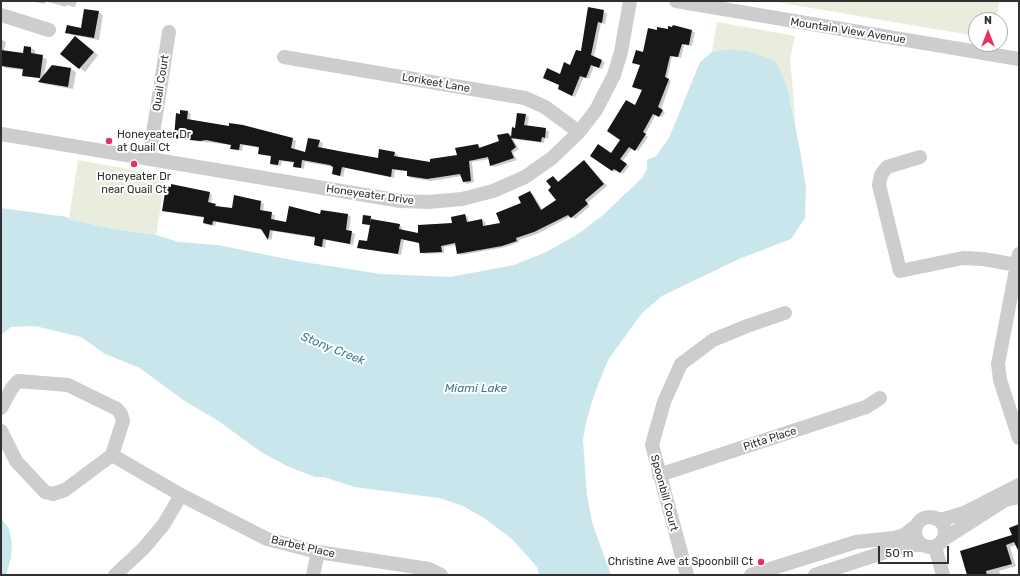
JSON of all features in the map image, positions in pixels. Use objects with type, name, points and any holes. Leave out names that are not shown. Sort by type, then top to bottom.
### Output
[{"type":"street","name":"Honeyeater Drive","points":[[1,134],[401,201],[445,201],[479,195],[516,182],[541,167],[562,150],[596,110],[614,75],[621,52],[630,1]]},
{"type":"street","name":"Mountain View Avenue","points":[[676,1],[1019,59]]},
{"type":"street","points":[[1,14],[49,30]]},
{"type":"street","name":"Quail Court","points":[[150,159],[169,32]]},
{"type":"street","name":"Lorikeet Lane","points":[[284,57],[525,98],[545,107],[578,132]]},
{"type":"street","points":[[920,157],[887,166],[881,175],[879,185],[900,272],[963,258],[1018,260],[998,364],[1000,380],[1019,438]]},
{"type":"street","name":"Spoonbill Court","points":[[687,575],[652,445],[664,402],[681,364],[713,340],[785,313]]},
{"type":"street","points":[[1,408],[12,388],[18,381],[68,385],[117,409],[121,414],[123,421],[116,438],[112,455],[65,490],[58,493],[49,494],[34,481],[16,461],[1,431]]},
{"type":"street","name":"Pitta Place","points":[[659,475],[866,407],[880,398]]},
{"type":"street","name":"Barbet Place","points":[[112,455],[181,495],[267,539],[318,552],[428,569],[441,575]]},
{"type":"street","points":[[751,575],[856,542],[894,538],[910,531],[925,518],[944,519],[964,513],[1019,485]]},
{"type":"street","points":[[115,575],[144,548],[164,524],[181,495]]},
{"type":"street","points":[[815,575],[908,545],[934,544],[1004,500],[1019,497]]},
{"type":"street","points":[[936,519],[944,528],[934,544],[943,575]]},
{"type":"street","points":[[917,525],[916,538],[934,544]]},
{"type":"street","points":[[313,575],[318,552]]},
{"type":"shaded area","points":[[770,1],[1000,1],[998,12],[968,12],[968,35]]},
{"type":"shaded area","points":[[717,22],[795,36],[790,59],[796,126],[789,94],[774,60],[728,49],[712,52]]},
{"type":"shaded area","points":[[78,160],[166,176],[156,235],[113,229],[69,219]]},
{"type":"water","name":"Miami Lake","points":[[728,49],[747,51],[774,60],[781,71],[789,94],[801,156],[806,188],[805,218],[791,239],[739,259],[662,296],[642,313],[608,360],[594,395],[583,440],[587,495],[592,522],[611,575],[539,575],[537,567],[512,539],[484,518],[463,506],[439,498],[354,487],[324,477],[315,477],[289,467],[261,452],[217,420],[183,400],[140,368],[105,354],[81,337],[35,326],[11,327],[1,335],[1,208],[68,217],[69,219],[113,229],[156,235],[179,242],[218,245],[297,261],[381,274],[450,277],[514,265],[546,252],[578,234],[603,215],[642,178],[647,169],[647,160],[656,156],[669,138],[700,62],[712,52]]},
{"type":"water","points":[[1,518],[9,529],[12,543],[11,558],[6,575],[1,575]]},
{"type":"building","points":[[588,7],[604,10],[602,23],[598,22],[591,55],[602,60],[599,68],[591,65],[586,78],[580,76],[572,96],[558,89],[559,85],[543,78],[547,68],[560,74],[564,62],[570,65],[576,50],[581,51]]},
{"type":"building","points":[[84,9],[99,11],[94,38],[65,33],[67,25],[81,28]]},
{"type":"building","points":[[673,25],[692,30],[689,45],[682,44],[678,57],[670,56],[665,77],[669,79],[658,107],[663,110],[659,117],[653,114],[643,132],[646,134],[635,151],[629,147],[620,159],[627,164],[620,173],[614,169],[612,171],[590,156],[598,144],[611,153],[620,140],[607,131],[626,100],[635,105],[642,90],[632,87],[640,65],[632,63],[636,50],[643,52],[648,28],[657,30],[657,27],[668,29],[668,26],[672,27]]},
{"type":"building","points":[[75,36],[94,52],[79,69],[60,54]]},
{"type":"building","points":[[24,46],[31,47],[31,53],[43,55],[40,78],[22,76],[23,69],[1,66],[1,50],[23,53]]},
{"type":"building","points":[[52,65],[71,68],[68,87],[38,82]]},
{"type":"building","points":[[180,110],[188,111],[187,119],[229,126],[229,123],[243,125],[293,138],[291,148],[305,152],[308,138],[320,140],[318,147],[378,158],[379,149],[395,152],[394,156],[430,162],[430,159],[457,155],[455,148],[478,144],[479,148],[499,141],[497,135],[508,133],[511,137],[512,127],[515,128],[517,113],[526,114],[524,125],[546,128],[545,138],[542,137],[541,142],[511,138],[516,147],[511,151],[514,158],[490,166],[488,157],[469,161],[471,181],[463,182],[460,174],[427,179],[407,176],[407,171],[392,169],[391,177],[342,167],[340,176],[332,174],[333,167],[330,165],[302,160],[301,168],[293,167],[294,162],[279,160],[278,165],[270,164],[271,156],[258,154],[259,147],[240,144],[239,150],[230,149],[231,145],[206,140],[200,141],[174,138],[176,113],[180,114]]},
{"type":"building","points":[[584,160],[604,184],[585,200],[588,204],[571,218],[568,215],[534,232],[516,238],[517,241],[502,246],[457,254],[455,243],[441,246],[442,252],[420,253],[419,243],[401,239],[398,254],[357,248],[359,240],[367,241],[370,225],[362,224],[363,215],[371,216],[370,224],[371,219],[400,224],[399,229],[418,233],[418,225],[452,223],[451,217],[465,214],[467,222],[482,219],[483,226],[500,223],[496,213],[521,203],[518,197],[530,191],[541,210],[556,200],[548,190],[551,187],[546,181],[553,176],[558,182]]},
{"type":"building","points":[[171,184],[210,192],[208,202],[216,204],[215,206],[232,208],[234,195],[261,201],[260,210],[272,212],[271,219],[286,222],[289,206],[320,214],[321,210],[348,214],[346,230],[352,231],[350,244],[323,239],[322,247],[314,245],[315,237],[270,230],[268,240],[261,229],[213,221],[212,225],[203,223],[204,217],[162,211],[166,186],[171,187]]},
{"type":"building","points":[[1019,524],[1019,552],[1014,542],[1006,545],[1012,564],[986,571],[987,575],[967,575],[960,551],[1012,535],[1009,528]]},
{"type":"place","name":"Honeyeater Dr at Quail Ct","points":[[109,141]]},
{"type":"place","name":"Honeyeater Dr near Quail Ct","points":[[134,164]]},
{"type":"place","name":"Christine Ave at Spoonbill Ct","points":[[761,562]]},
{"type":"water label","name":"Stony Creek","points":[[333,349]]}]
